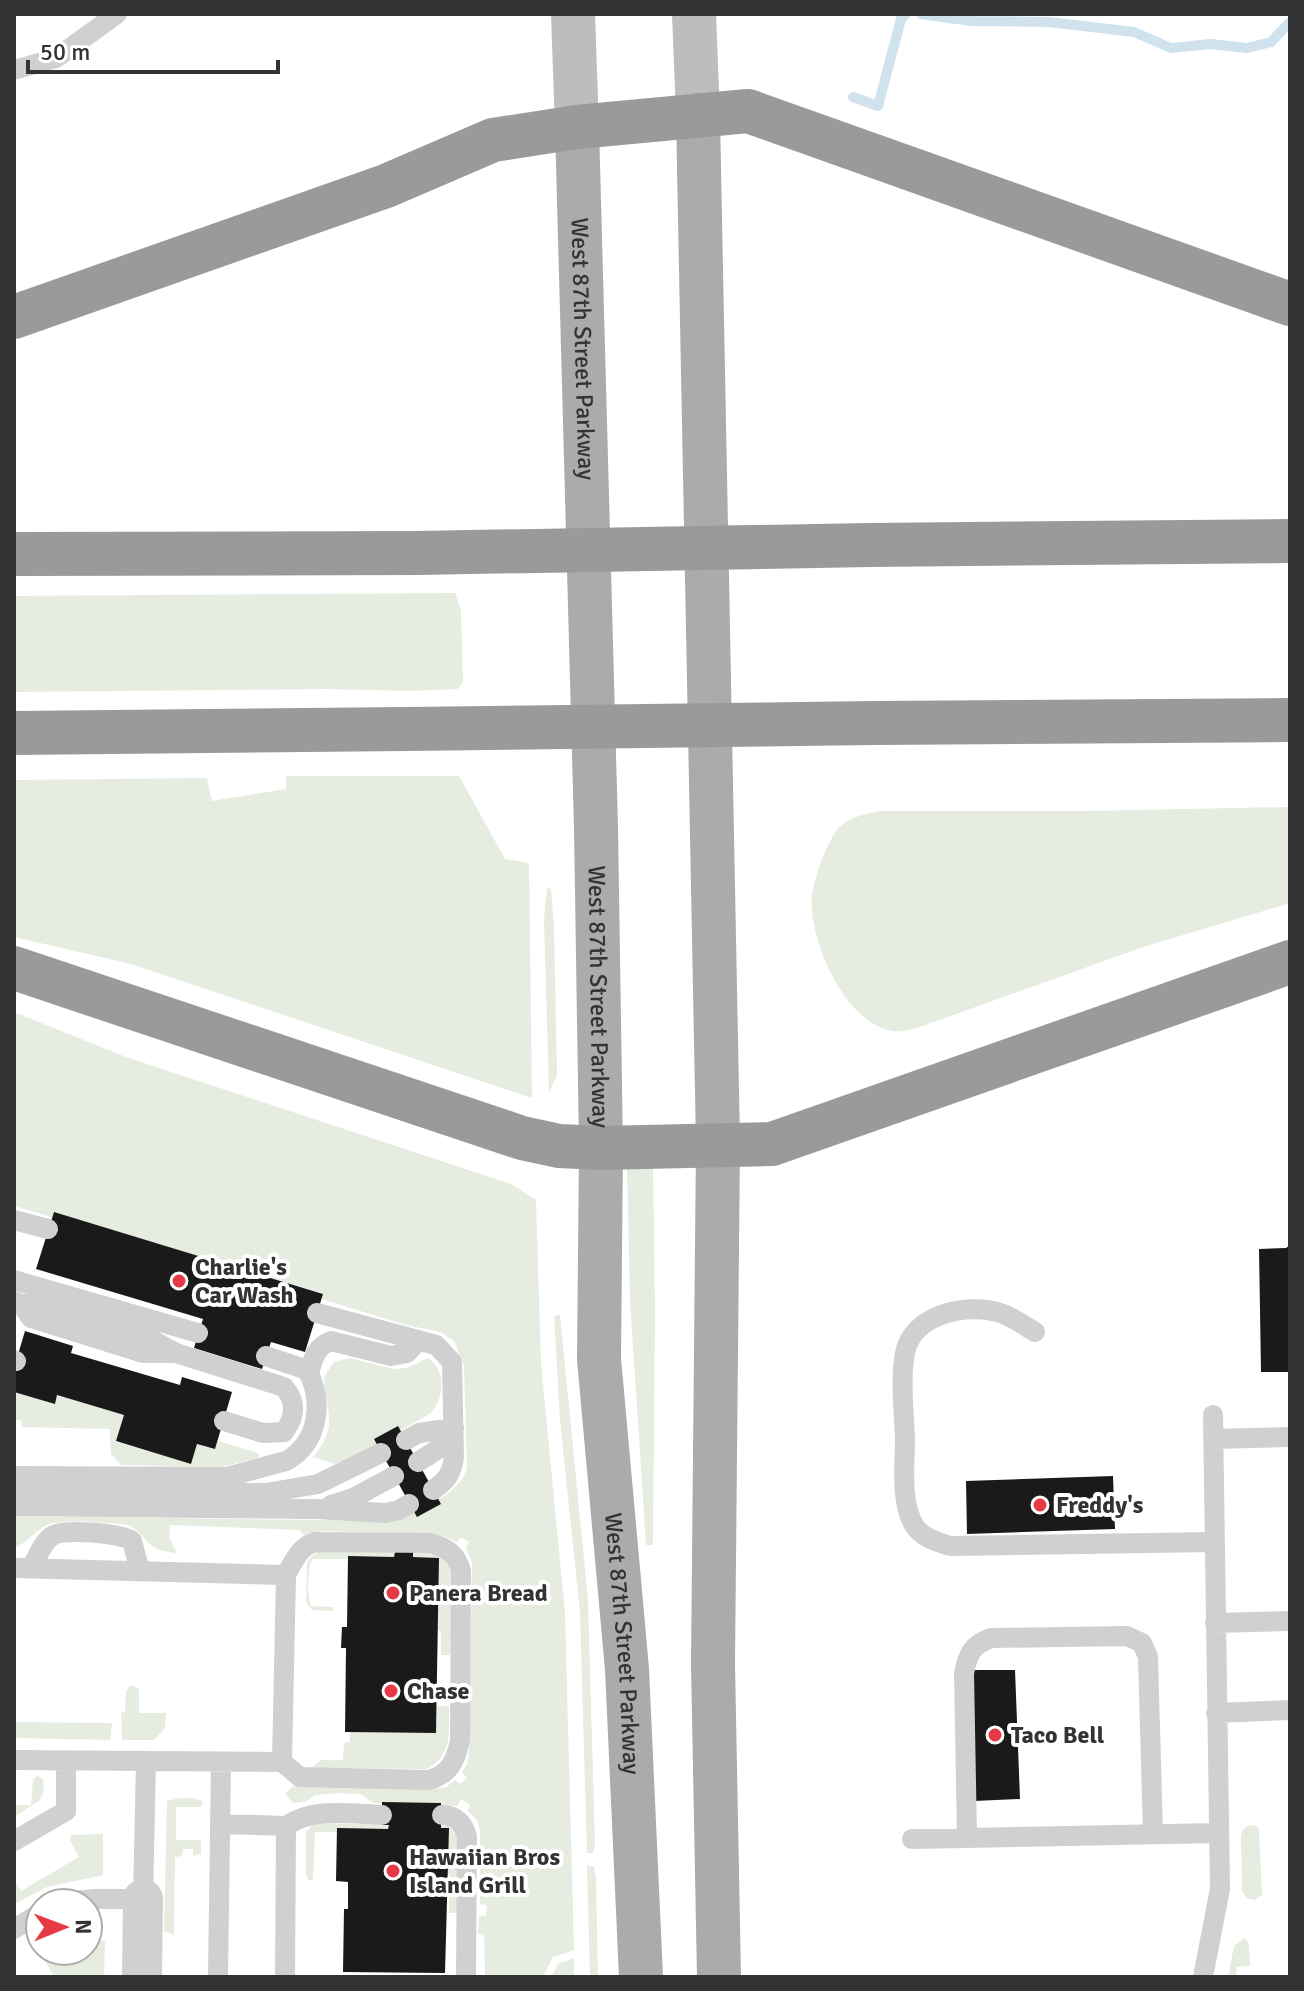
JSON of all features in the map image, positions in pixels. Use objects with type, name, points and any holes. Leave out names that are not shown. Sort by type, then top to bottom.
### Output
[{"type":"highway","points":[[14,317],[386,186],[493,140],[577,127],[748,111],[1290,304]]},
{"type":"highway","points":[[14,554],[417,553],[1290,541]]},
{"type":"highway","points":[[14,733],[1290,720]]},
{"type":"highway","points":[[14,968],[522,1138],[559,1146],[601,1148],[772,1144],[1290,962]]},
{"type":"main road","name":"West 87th Street Parkway","points":[[573,14],[596,828],[601,1148],[599,1359],[627,1669],[641,1977]]},
{"type":"main road","points":[[694,14],[718,1143],[713,1664],[719,1977]]},
{"type":"street","points":[[142,1977],[143,1899]]},
{"type":"lane","points":[[14,70],[56,58],[117,14]]},
{"type":"lane","points":[[14,1220],[48,1229]]},
{"type":"lane","points":[[14,1280],[198,1333]]},
{"type":"lane","points":[[17,1302],[31,1318],[143,1353],[176,1353],[284,1387],[290,1394],[294,1410],[284,1432],[263,1433],[224,1421]]},
{"type":"lane","points":[[1035,1332],[1001,1312],[987,1309],[942,1314],[914,1333],[905,1349],[903,1376],[906,1497],[915,1528],[931,1540],[950,1546],[1215,1542]]},
{"type":"lane","points":[[317,1313],[436,1345],[452,1362],[452,1474],[433,1490]]},
{"type":"lane","points":[[309,1374],[314,1355],[323,1344],[331,1341],[391,1356],[407,1353],[419,1340]]},
{"type":"lane","points":[[14,1476],[227,1477],[286,1461],[304,1448],[313,1430],[316,1399],[309,1374],[300,1365],[266,1356]]},
{"type":"lane","points":[[1203,1977],[1220,1889],[1213,1415]]},
{"type":"lane","points":[[406,1440],[419,1433],[454,1428]]},
{"type":"lane","points":[[418,1462],[441,1447],[454,1428]]},
{"type":"lane","points":[[1213,1439],[1290,1437]]},
{"type":"lane","points":[[14,1491],[266,1493],[318,1484],[381,1453]]},
{"type":"lane","points":[[316,1509],[353,1498],[394,1476]]},
{"type":"lane","points":[[14,1506],[390,1512],[409,1504]]},
{"type":"lane","points":[[22,1568],[58,1533],[119,1534],[132,1541],[140,1571]]},
{"type":"lane","points":[[14,1760],[282,1762],[300,1777],[438,1778],[453,1764],[460,1740],[461,1571],[452,1553],[431,1543],[315,1542],[299,1552],[286,1575],[282,1762]]},
{"type":"lane","points":[[22,1568],[286,1575]]},
{"type":"lane","points":[[1215,1623],[1290,1621]]},
{"type":"lane","points":[[967,1837],[964,1673],[968,1654],[979,1642],[991,1638],[1127,1636],[1142,1643],[1148,1657],[1153,1834]]},
{"type":"lane","points":[[1216,1713],[1290,1710]]},
{"type":"lane","points":[[14,1841],[66,1811],[66,1761]]},
{"type":"lane","points":[[104,1899],[143,1899],[146,1761]]},
{"type":"lane","points":[[218,1977],[221,1762]]},
{"type":"lane","points":[[220,1824],[286,1826],[299,1816],[314,1814],[382,1815]]},
{"type":"lane","points":[[442,1815],[460,1822],[467,1837],[466,1977]]},
{"type":"lane","points":[[285,1977],[286,1826]]},
{"type":"lane","points":[[912,1839],[1218,1833]]},
{"type":"shaded area","points":[[455,593],[461,611],[463,681],[458,689],[14,692],[14,596]]},
{"type":"shaded area","points":[[286,776],[459,776],[505,859],[529,863],[532,1098],[131,964],[14,937],[14,780],[207,778],[212,801],[286,789]]},
{"type":"shaded area","points":[[1290,807],[1290,903],[1146,946],[917,1028],[887,1030],[858,1012],[826,964],[815,928],[813,892],[827,847],[846,822],[863,815],[881,811]]},
{"type":"shaded area","points":[[547,888],[551,889],[554,926],[557,1075],[549,1092],[544,919]]},
{"type":"shaded area","points":[[14,1012],[126,1057],[511,1184],[536,1200],[541,1364],[565,1613],[574,1950],[553,1957],[543,1977],[485,1977],[484,1936],[478,1933],[479,1916],[486,1916],[487,1905],[480,1904],[480,1831],[477,1820],[468,1811],[470,1805],[461,1799],[457,1806],[374,1803],[360,1794],[337,1793],[316,1795],[305,1802],[293,1803],[285,1794],[293,1786],[445,1788],[455,1780],[460,1784],[467,1778],[462,1772],[469,1752],[472,1563],[466,1548],[469,1542],[461,1537],[457,1542],[440,1535],[323,1531],[304,1535],[299,1530],[170,1525],[169,1537],[177,1553],[152,1546],[128,1525],[73,1522],[45,1526],[14,1548],[14,1516],[389,1521],[423,1508],[447,1494],[463,1477],[467,1467],[464,1366],[454,1341],[440,1332],[321,1299],[322,1293],[54,1213],[52,1217],[14,1206]]},
{"type":"shaded area","points":[[653,1159],[653,1545],[646,1545],[630,1300],[627,1169]]},
{"type":"shaded area","points":[[560,1315],[588,1600],[593,1853],[587,1853],[580,1612],[560,1420],[554,1316]]},
{"type":"shaded area","points":[[350,1358],[393,1369],[407,1368],[428,1358],[441,1377],[441,1392],[431,1413],[359,1454],[335,1464],[313,1457],[322,1446],[329,1426],[324,1377],[334,1362]]},
{"type":"shaded area","points":[[14,1392],[55,1403],[57,1395],[124,1415],[116,1442],[191,1463],[197,1444],[215,1449],[218,1441],[260,1455],[221,1467],[121,1465],[111,1454],[110,1429],[22,1427],[21,1420],[14,1420]]},
{"type":"shaded area","points":[[319,1551],[395,1552],[394,1557],[312,1559],[308,1582],[311,1606],[333,1607],[333,1611],[312,1610],[306,1602],[307,1563]]},
{"type":"shaded area","points":[[413,1552],[437,1555],[448,1564],[452,1594],[450,1655],[441,1655],[441,1631],[438,1630],[439,1558],[413,1557]]},
{"type":"shaded area","points":[[131,1685],[139,1689],[139,1713],[166,1713],[165,1728],[154,1740],[122,1740],[121,1713],[125,1712],[126,1691]]},
{"type":"shaded area","points":[[437,1706],[449,1706],[448,1742],[441,1757],[426,1769],[312,1768],[320,1760],[343,1760],[344,1743],[350,1742],[350,1732],[436,1733]]},
{"type":"shaded area","points":[[14,1722],[112,1723],[110,1740],[14,1738]]},
{"type":"shaded area","points":[[37,1776],[43,1779],[44,1791],[40,1800],[14,1817],[14,1805],[31,1805],[33,1780]]},
{"type":"shaded area","points":[[180,1798],[203,1801],[201,1807],[176,1807],[176,1840],[201,1840],[201,1854],[193,1856],[193,1849],[183,1849],[182,1856],[175,1857],[174,1935],[164,1931],[167,1801]]},
{"type":"shaded area","points":[[314,1823],[389,1825],[389,1833],[315,1832],[313,1880],[309,1880],[306,1875],[306,1832]]},
{"type":"shaded area","points":[[407,1825],[449,1826],[457,1835],[458,1913],[449,1913],[449,1875]]},
{"type":"shaded area","points":[[1249,1825],[1259,1829],[1262,1895],[1254,1900],[1247,1898],[1242,1891],[1241,1836],[1243,1829]]},
{"type":"shaded area","points":[[103,1834],[103,1875],[47,1887],[28,1887],[79,1857],[70,1840],[71,1835]]},
{"type":"shaded area","points":[[587,1866],[594,1866],[596,1879],[598,1977],[590,1977]]},
{"type":"shaded area","points":[[14,1880],[21,1891],[24,1889],[24,1899],[14,1904]]},
{"type":"shaded area","points":[[1245,1938],[1249,1944],[1250,1966],[1237,1967],[1236,1977],[1228,1977],[1234,1946]]},
{"type":"shaded area","points":[[105,1941],[104,1977],[54,1977],[49,1967],[104,1967]]},
{"type":"shaded area","points":[[574,1958],[574,1977],[551,1977],[558,1964]]},
{"type":"building","name":"Charlie's Car Wash","points":[[54,1212],[323,1294],[305,1352],[271,1342],[262,1369],[194,1348],[203,1319],[36,1269]]},
{"type":"building","points":[[1290,1245],[1290,1372],[1261,1372],[1259,1249],[1286,1248]]},
{"type":"building","name":"Charlie's Car Wash","points":[[25,1331],[73,1346],[71,1353],[180,1385],[182,1377],[232,1392],[215,1449],[197,1444],[191,1464],[116,1441],[124,1415],[57,1395],[55,1404],[14,1392],[14,1368]]},
{"type":"building","points":[[398,1426],[441,1504],[417,1517],[374,1439]]},
{"type":"building","name":"Freddy's","points":[[1113,1476],[1115,1529],[967,1534],[966,1481]]},
{"type":"building","points":[[395,1552],[413,1552],[413,1557],[439,1558],[436,1733],[345,1732],[346,1648],[341,1648],[342,1627],[347,1627],[348,1556],[394,1557]]},
{"type":"building","name":"Taco Bell","points":[[970,1670],[1015,1670],[1020,1799],[974,1801]]},
{"type":"building","points":[[382,1802],[441,1803],[441,1828],[449,1828],[445,1973],[343,1972],[344,1909],[348,1909],[348,1882],[336,1881],[337,1828],[388,1829],[389,1825],[382,1825]]},
{"type":"waterway","points":[[853,97],[878,106],[901,19],[906,14]]},
{"type":"waterway","points":[[921,14],[971,21],[1049,22],[1134,32],[1171,48],[1211,44],[1247,48],[1271,42],[1290,22]]},
{"type":"place","name":"Charlie's Car Wash","points":[[179,1281]]},
{"type":"place","name":"Freddy's","points":[[1040,1505]]},
{"type":"place","name":"Panera Bread","points":[[393,1593]]},
{"type":"place","name":"Chase","points":[[391,1691]]},
{"type":"place","name":"Taco Bell","points":[[995,1735]]},
{"type":"place","name":"Hawaiian Bros Island Grill","points":[[393,1871]]}]
